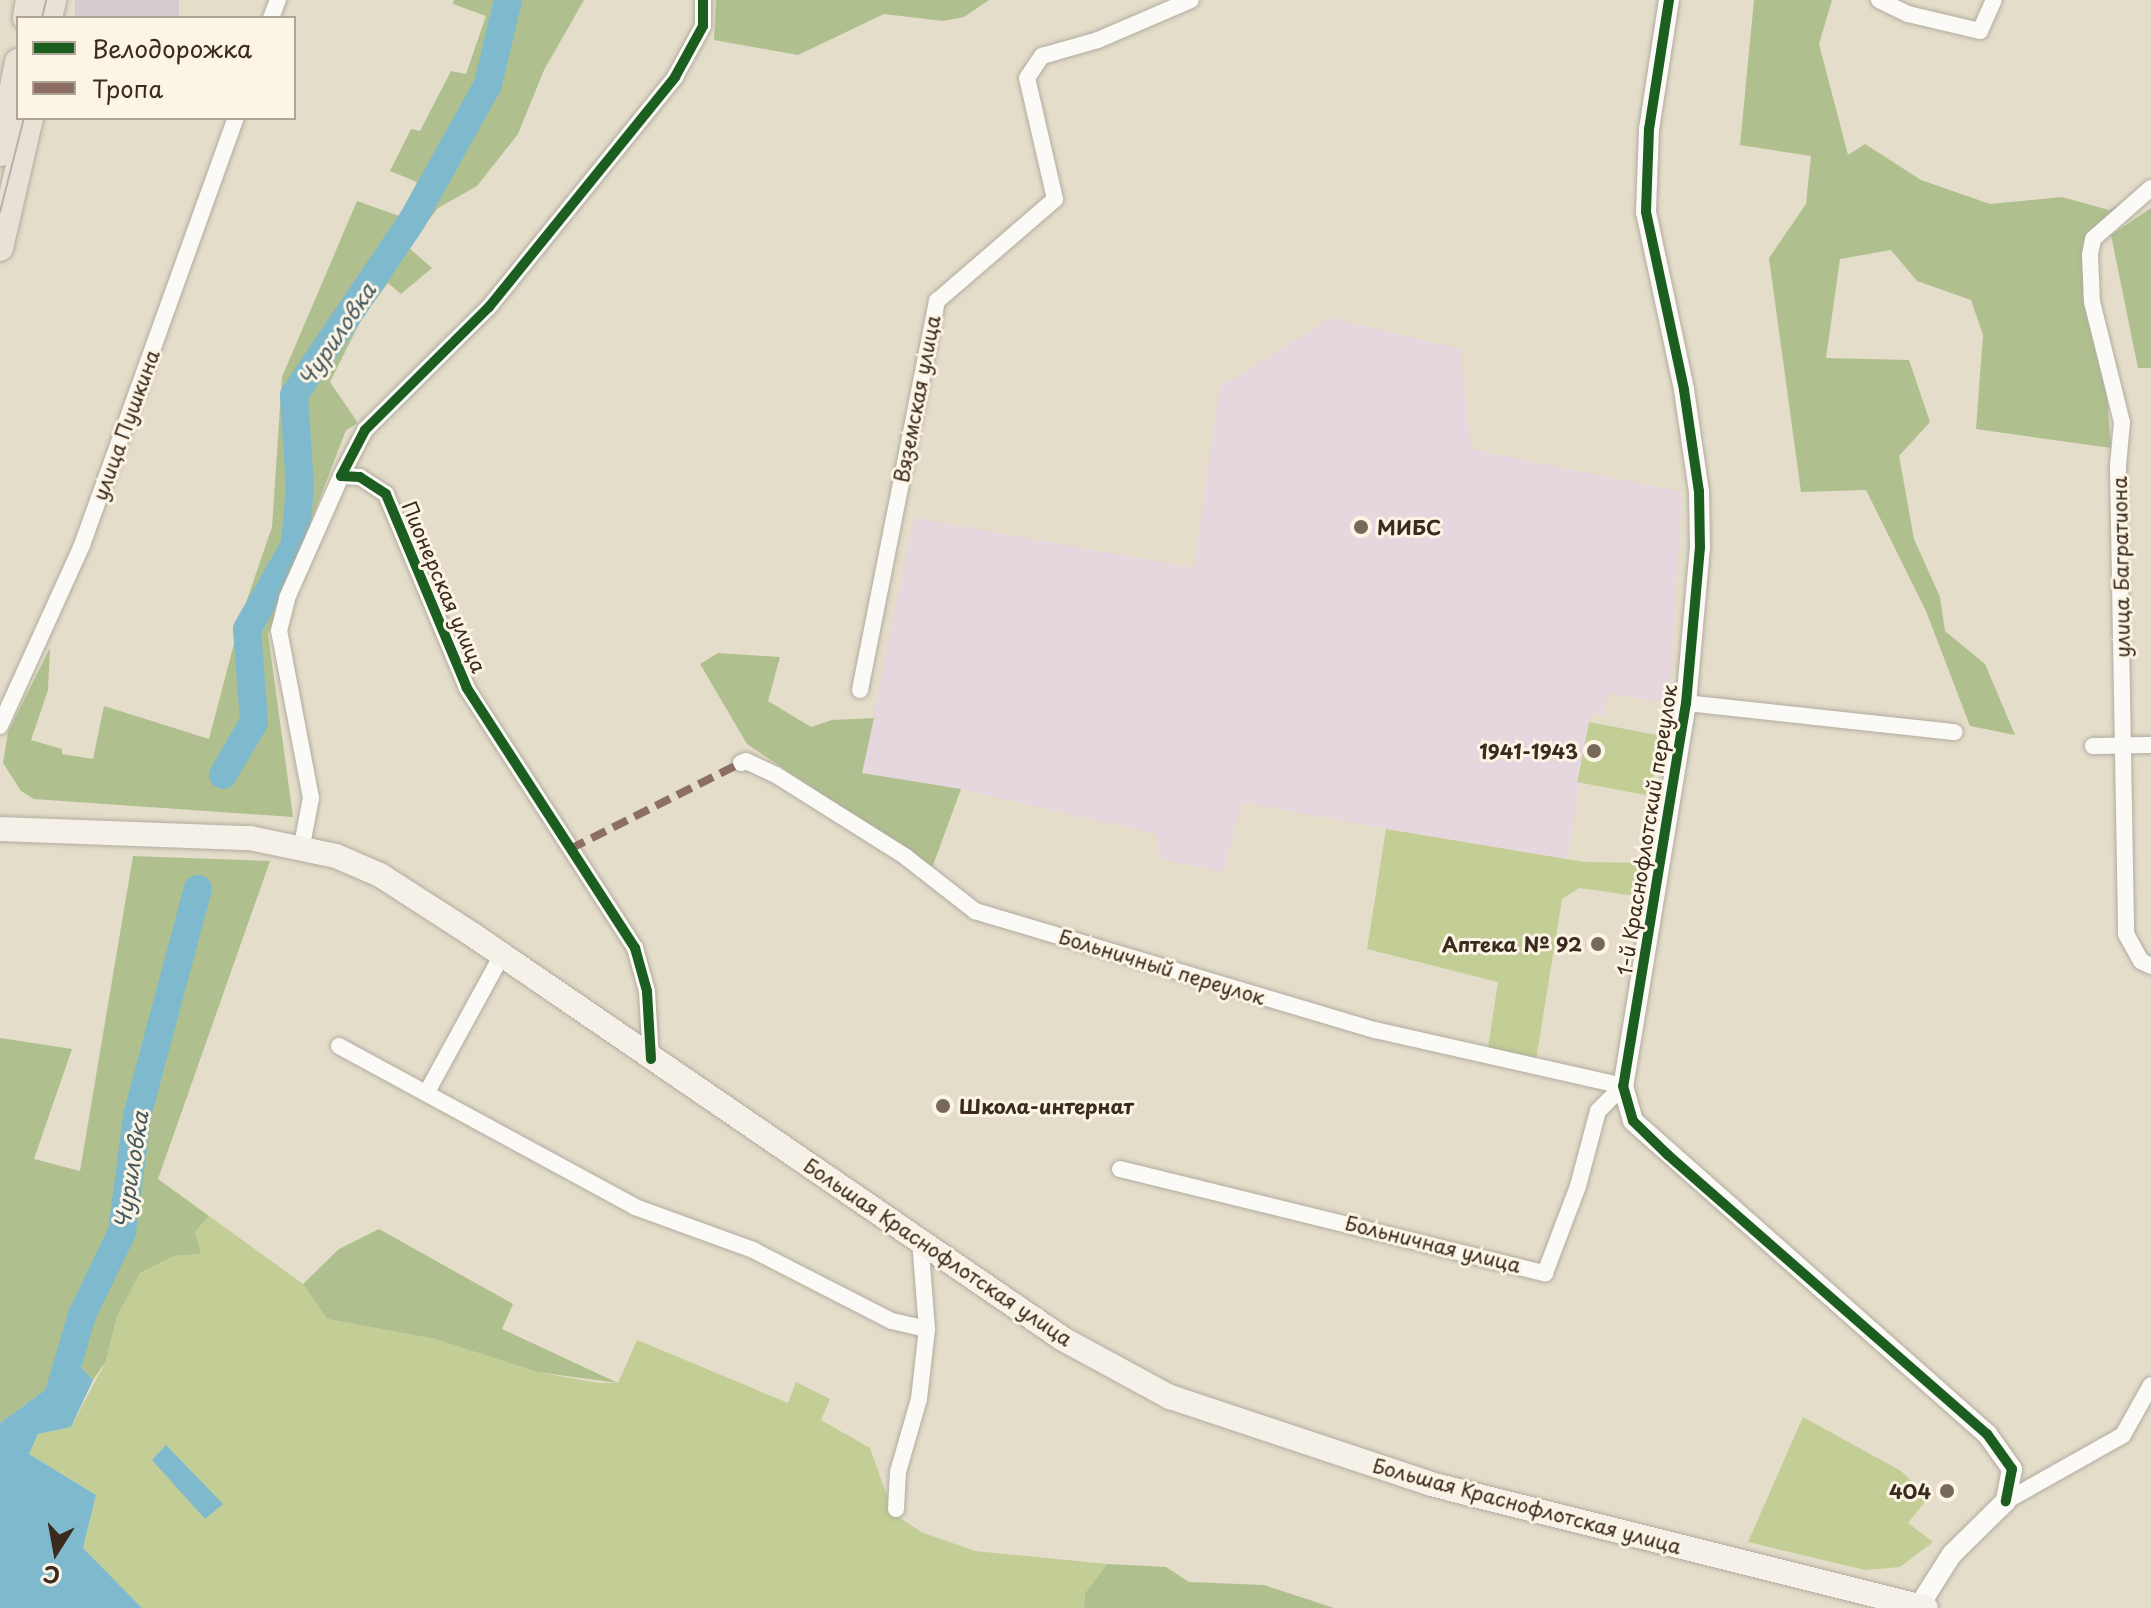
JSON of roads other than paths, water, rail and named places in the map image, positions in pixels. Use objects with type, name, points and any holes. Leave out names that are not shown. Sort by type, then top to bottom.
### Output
[{"type":"main road","points":[[0,153],[16,72]]},
{"type":"main road","points":[[0,248],[30,120]]},
{"type":"main road","name":"Большая Краснофлотская улица","points":[[0,829],[302,845],[380,875],[1063,1339],[1170,1397],[1255,1429],[1431,1484],[1922,1607]]},
{"type":"street","points":[[302,845],[311,798],[279,631],[287,598],[341,476],[365,430],[489,307],[675,77],[703,26],[703,0]]},
{"type":"street","name":"Вяземская улица","points":[[860,690],[937,301],[1055,199],[1027,78],[1042,56],[1098,40],[1160,5],[1191,0]]},
{"type":"street","name":"1-й Краснофлотский переулок","points":[[1669,0],[1645,171],[1646,212],[1684,390],[1699,491],[1700,547],[1686,703],[1623,1086],[1633,1121],[1668,1155],[1987,1434],[2012,1469],[2006,1501]]},
{"type":"street","points":[[1879,0],[1908,14],[1980,31],[1994,0]]},
{"type":"street","name":"улица Пушкина","points":[[0,726],[82,545],[235,120]]},
{"type":"street","name":"улица Багратиона","points":[[2151,188],[2093,239],[2090,255],[2092,302],[2122,422],[2118,466],[2126,934],[2141,961],[2151,966]]},
{"type":"street","name":"Пионерская улица","points":[[341,476],[360,477],[386,494],[467,688],[635,948],[647,991],[651,1059]]},
{"type":"street","points":[[1686,703],[1954,732]]},
{"type":"street","points":[[2093,746],[2151,745]]},
{"type":"street","name":"Больничный переулок","points":[[741,763],[746,761],[776,775],[893,848],[975,911],[1375,1030],[1623,1086]]},
{"type":"street","points":[[427,1092],[502,955]]},
{"type":"street","points":[[339,1046],[635,1207],[753,1250],[892,1321],[927,1329]]},
{"type":"street","name":"Больничная улица","points":[[1120,1169],[1545,1273],[1578,1186],[1598,1111],[1623,1086]]},
{"type":"street","points":[[896,1509],[898,1472],[919,1399],[927,1329],[920,1241]]},
{"type":"street","points":[[1922,1607],[1952,1554],[2006,1501],[2123,1435],[2151,1385]]},
{"type":"water","points":[[79,1365],[93,1380],[71,1427],[38,1434],[29,1454],[96,1495],[83,1548],[142,1608],[0,1608],[0,1423]]},
{"type":"water","points":[[166,1445],[223,1504],[205,1519],[152,1460]]},
{"type":"waterway","name":"Чуриловка","points":[[223,775],[254,722],[247,629],[295,545],[300,487],[294,395],[413,219],[488,84],[508,0]]},
{"type":"waterway","name":"Чуриловка","points":[[54,1410],[82,1315],[122,1232],[137,1116],[198,889]]},
{"type":"tram line","points":[[42,16],[46,0]]},
{"type":"tram line","points":[[0,212],[23,120]]},
{"type":"place","name":"МИБС","points":[[1361,527]]},
{"type":"place","name":"1941-1943","points":[[1594,751]]},
{"type":"place","name":"Аптека № 92","points":[[1598,944]]},
{"type":"place","name":"Школа-интернат","points":[[943,1106]]},
{"type":"place","name":"404","points":[[1947,1491]]}]
